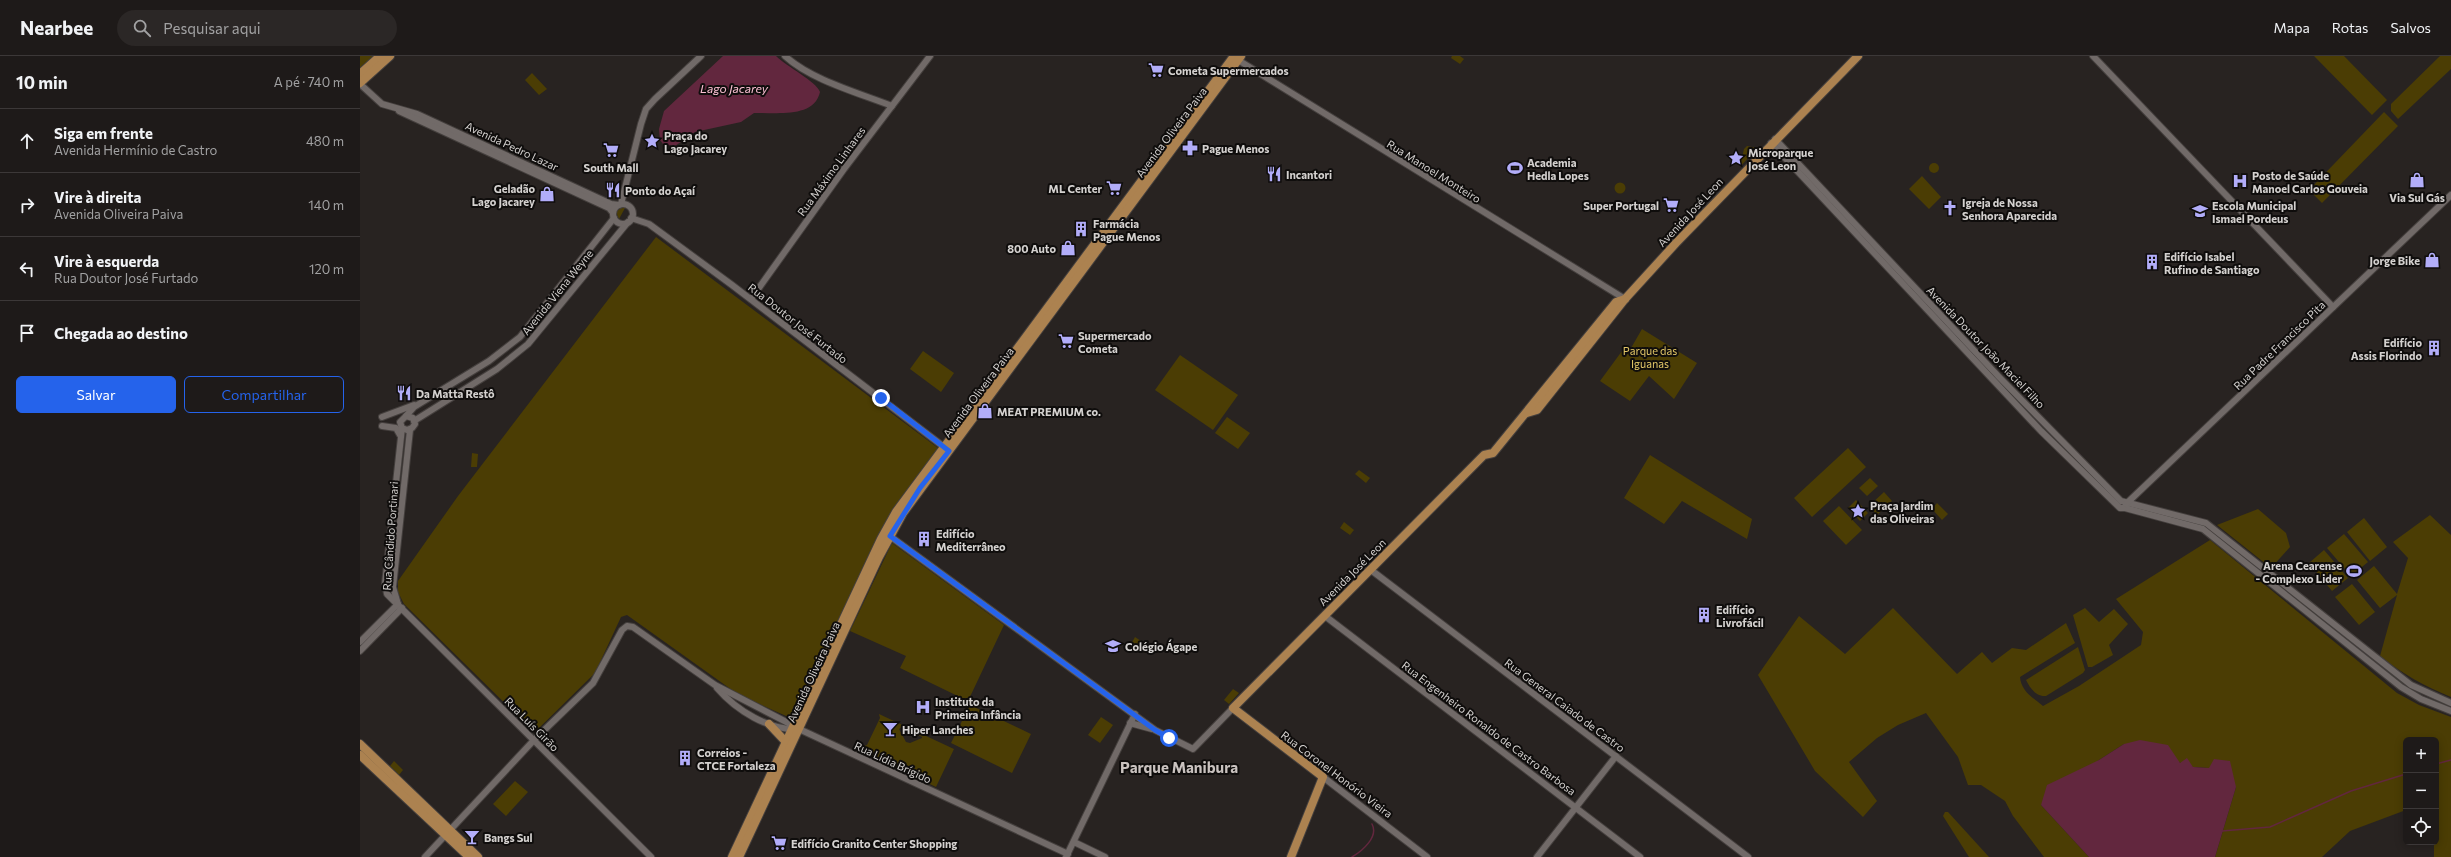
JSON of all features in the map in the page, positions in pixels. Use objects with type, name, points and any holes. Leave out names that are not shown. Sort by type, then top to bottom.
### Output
[{"type":"main road","points":[[360,74],[380,56]]},
{"type":"main road","points":[[360,84],[390,56]]},
{"type":"main road","name":"Avenida José Leon","points":[[1233,708],[1484,455],[1493,453],[1616,302],[1625,299],[1773,141],[1858,56]]},
{"type":"main road","name":"Avenida Oliveira Paiva","points":[[739,857],[795,728],[901,504],[946,449],[1238,57]]},
{"type":"main road","name":"Rua Coronel Honório Vieira","points":[[1233,708],[1323,778]]},
{"type":"main road","points":[[769,724],[786,742]]},
{"type":"main road","name":"Avenida Oliveira Paiva","points":[[732,857],[786,742],[795,728]]},
{"type":"main road","points":[[360,744],[448,833],[468,857]]},
{"type":"main road","points":[[360,755],[448,833],[478,857]]},
{"type":"main road","points":[[1291,857],[1323,778]]},
{"type":"main road","points":[[1286,857],[1311,800],[1316,794]]},
{"type":"street","points":[[620,205],[631,208],[630,220],[620,223],[614,215],[620,205],[646,110],[655,99],[701,56]]},
{"type":"street","points":[[786,56],[802,68],[836,84],[892,106]]},
{"type":"street","name":"Rua Máximo Linhares","points":[[751,299],[930,56]]},
{"type":"street","points":[[2092,56],[2333,307]]},
{"type":"street","name":"Rua Manoel Monteiro","points":[[1238,57],[1337,122],[1625,299]]},
{"type":"street","name":"Avenida Pedro Lazar","points":[[360,84],[380,104],[418,114],[553,183],[609,208],[614,215]]},
{"type":"street","name":"Avenida Pedro Lazar","points":[[469,140],[556,177],[599,198],[620,205]]},
{"type":"street","name":"Avenida Doutor João Maciel Filho","points":[[1773,141],[1896,271],[2041,431],[2120,508],[2203,521],[2209,524],[2311,605]]},
{"type":"street","points":[[553,183],[556,177]]},
{"type":"street","name":"Rua Padre Francisco Pita","points":[[2120,508],[2128,503],[2451,195]]},
{"type":"street","name":"Avenida Viena Weyne","points":[[406,416],[420,404],[491,360],[503,351],[534,322],[614,215]]},
{"type":"street","name":"Rua Doutor José Furtado","points":[[630,220],[649,224],[751,299],[946,449]]},
{"type":"street","name":"Avenida Viena Weyne","points":[[414,421],[497,369],[536,336],[630,220]]},
{"type":"street","name":"Avenida Doutor João Maciel Filho","points":[[1968,349],[2121,501],[2170,516],[2203,529],[2305,611]]},
{"type":"street","points":[[503,351],[504,356],[510,359]]},
{"type":"street","points":[[491,360],[496,363],[497,369]]},
{"type":"street","points":[[382,417],[420,404]]},
{"type":"street","points":[[406,416],[411,417],[414,421],[414,426],[410,430],[402,428],[400,422],[406,416]]},
{"type":"street","points":[[382,426],[396,428],[400,434]]},
{"type":"street","name":"Rua Cândido Portinari","points":[[400,606],[387,594],[385,584],[400,434],[402,428]]},
{"type":"street","name":"Rua Cândido Portinari","points":[[400,606],[393,590],[410,430]]},
{"type":"street","points":[[395,494],[402,495]]},
{"type":"street","points":[[887,534],[1155,730]]},
{"type":"street","name":"Rua General Caiado de Castro","points":[[1371,570],[1748,857]]},
{"type":"street","points":[[2451,703],[2411,684],[2311,605],[2305,611],[2406,691],[2451,711]]},
{"type":"street","points":[[360,642],[400,606]]},
{"type":"street","points":[[360,651],[400,606]]},
{"type":"street","name":"Rua Luís Girão","points":[[400,606],[651,857]]},
{"type":"street","name":"Rua Engenheiro Ronaldo de Castro Barbosa","points":[[1325,616],[1577,807],[1640,857]]},
{"type":"street","name":"Rua Lídia Brígido","points":[[534,740],[593,683],[622,630],[627,626],[632,627],[715,685],[766,713],[1067,856]]},
{"type":"street","name":"Rua Lídia Brígido","points":[[715,685],[724,696],[760,721],[795,728]]},
{"type":"street","name":"Avenida José Leon","points":[[1155,730],[1193,749],[1233,708]]},
{"type":"street","points":[[760,721],[761,715],[766,713]]},
{"type":"street","points":[[1067,856],[1135,714]]},
{"type":"street","points":[[1130,723],[1155,730]]},
{"type":"street","points":[[425,857],[534,740]]},
{"type":"street","points":[[1538,857],[1616,756]]},
{"type":"street","name":"Rua Coronel Honório Vieira","points":[[1323,778],[1427,857]]},
{"type":"street","points":[[1074,842],[1105,857]]},
{"type":"green space","points":[[360,56],[374,56],[360,68]]},
{"type":"green space","points":[[1452,56],[1460,56],[1464,59],[1460,64],[1451,58]]},
{"type":"green space","points":[[2314,56],[2344,56],[2387,100],[2372,115]]},
{"type":"green space","points":[[2440,56],[2451,56],[2451,69],[2398,119],[2391,111],[2391,104]]},
{"type":"green space","points":[[532,73],[547,89],[539,95],[525,80]]},
{"type":"green space","points":[[2384,112],[2398,126],[2322,203],[2309,190]]},
{"type":"green space","points":[[1747,146],[1757,148],[1740,167],[1744,149]]},
{"type":"green space","points":[[1932,163],[1936,163],[1938,164],[1938,172],[1932,173],[1929,170],[1929,166]]},
{"type":"green space","points":[[1922,176],[1941,197],[1929,209],[1909,189]]},
{"type":"green space","points":[[1620,182],[1624,184],[1626,188],[1624,192],[1620,194],[1616,192],[1614,188],[1616,184]]},
{"type":"green space","points":[[622,207],[625,208],[619,219],[616,212]]},
{"type":"green space","points":[[656,237],[938,448],[899,501],[793,719],[739,695],[627,615],[621,617],[595,673],[537,730],[533,731],[404,604],[398,592],[398,581],[458,496]]},
{"type":"green space","name":"Parque das Iguanas","points":[[1642,329],[1697,363],[1674,399],[1649,376],[1630,401],[1600,381],[1622,351],[1627,355]]},
{"type":"green space","points":[[923,351],[954,373],[941,392],[910,369]]},
{"type":"green space","points":[[1180,355],[1238,395],[1213,430],[1155,390]]},
{"type":"green space","points":[[1227,417],[1250,433],[1238,449],[1215,433]]},
{"type":"green space","points":[[1848,448],[1866,467],[1812,517],[1794,498]]},
{"type":"green space","points":[[472,453],[478,454],[477,467],[471,467]]},
{"type":"green space","points":[[1650,455],[1752,519],[1747,539],[1682,501],[1664,524],[1624,498]]},
{"type":"green space","points":[[1359,470],[1370,478],[1366,483],[1355,474]]},
{"type":"green space","points":[[1870,478],[1878,486],[1867,496],[1859,488]]},
{"type":"green space","points":[[1884,492],[1892,501],[1877,515],[1869,506]]},
{"type":"green space","points":[[1856,500],[1868,513],[1860,521],[1848,508]]},
{"type":"green space","points":[[1937,503],[1948,514],[1942,520],[1932,509]]},
{"type":"green space","points":[[1839,506],[1862,530],[1846,545],[1823,521]]},
{"type":"green space","points":[[2258,509],[2286,533],[2290,547],[2271,568],[2217,525]]},
{"type":"green space","points":[[2430,515],[2451,535],[2451,697],[2414,679],[2380,656],[2397,595],[2380,608],[2357,580],[2374,566],[2397,594],[2408,558],[2393,542]]},
{"type":"green space","points":[[2364,518],[2387,547],[2370,561],[2347,532]]},
{"type":"green space","points":[[1344,522],[1354,530],[1350,535],[1340,528]]},
{"type":"green space","points":[[2344,534],[2368,562],[2351,576],[2327,548]]},
{"type":"green space","points":[[2210,540],[2397,693],[2419,705],[2451,717],[2451,857],[2434,857],[2434,845],[2439,845],[2439,737],[2403,737],[2403,811],[2350,831],[2322,857],[2215,857],[2236,787],[2209,768],[2193,767],[2124,744],[2099,760],[2041,805],[2089,857],[2044,857],[2013,816],[2005,801],[1981,785],[1968,785],[1958,757],[1926,713],[1898,725],[1877,738],[1849,762],[1877,801],[1863,817],[1815,771],[1758,675],[1799,616],[1845,654],[1893,608],[1957,674],[1982,652],[1992,663],[2012,648],[2026,650],[2066,623],[2075,643],[2020,677],[2025,690],[2043,706],[2079,686],[2141,645],[2143,632],[2116,599]]},
{"type":"green space","points":[[892,543],[1004,625],[968,701],[900,668],[906,656],[850,631]]},
{"type":"green space","points":[[2324,550],[2348,578],[2332,591],[2309,563]]},
{"type":"green space","points":[[2352,584],[2375,612],[2359,625],[2335,597]]},
{"type":"green space","points":[[2085,608],[2099,622],[2114,609],[2128,624],[2109,645],[2113,655],[2092,667],[2088,667],[2073,615]]},
{"type":"green space","points":[[1135,637],[1150,647],[1145,653],[1131,644]]},
{"type":"green space","points":[[2078,647],[2085,670],[2083,673],[2046,696],[2039,695],[2029,686],[2026,680]]},
{"type":"green space","points":[[1233,689],[1239,693],[1229,704],[1224,700]]},
{"type":"green space","points":[[970,705],[1031,734],[1012,773],[951,743]]},
{"type":"green space","points":[[879,714],[954,749],[936,787],[872,756],[861,753],[862,747],[867,745],[880,718]],"holes":[[[902,727],[922,737],[910,743],[906,742],[899,729]]]},
{"type":"green space","points":[[1101,717],[1113,725],[1100,743],[1088,735]]},
{"type":"green space","points":[[394,761],[403,770],[399,775],[390,766]]},
{"type":"green space","points":[[515,781],[528,792],[506,816],[493,804]]},
{"type":"green space","points":[[1945,812],[1948,812],[1989,857],[1969,857],[1943,816]]},
{"type":"water","name":"Lago Jacarey","points":[[723,56],[776,56],[818,88],[820,92],[816,101],[810,107],[802,110],[783,113],[754,113],[741,122],[695,132],[675,146],[663,144],[660,140],[659,129],[664,111]]},
{"type":"water","points":[[2140,740],[2168,745],[2180,763],[2187,758],[2193,767],[2209,768],[2214,759],[2230,761],[2236,787],[2215,857],[2089,857],[2041,805],[2047,785],[2099,760],[2124,744]]},
{"type":"waterway","points":[[2439,763],[2451,760]]},
{"type":"waterway","points":[[2222,831],[2270,827],[2351,791],[2403,775]]},
{"type":"waterway","points":[[1352,857],[1365,847],[1371,839],[1374,829],[1372,824]]},
{"type":"place","name":"Cometa Supermercados","points":[[1156,70]]},
{"type":"place","name":"Praça do Lago Jacarey","points":[[652,141]]},
{"type":"place","name":"Pague Menos","points":[[1190,148]]},
{"type":"place","name":"South Mall","points":[[611,150]]},
{"type":"place","name":"Microparque José Leon","points":[[1736,158]]},
{"type":"place","name":"Academia Hedla Lopes","points":[[1515,168]]},
{"type":"place","name":"Incantori","points":[[1274,174]]},
{"type":"place","name":"Via Sul Gás","points":[[2417,180]]},
{"type":"place","name":"Posto de Saúde Manoel Carlos Gouveia","points":[[2240,181]]},
{"type":"place","name":"ML Center","points":[[1114,188]]},
{"type":"place","name":"Ponto do Açaí","points":[[613,190]]},
{"type":"place","name":"Geladão Lago Jacarey","points":[[547,194]]},
{"type":"place","name":"Super Portugal","points":[[1671,205]]},
{"type":"place","name":"Igreja de Nossa Senhora Aparecida","points":[[1950,208]]},
{"type":"place","name":"Escola Municipal Ismael Pordeus","points":[[2200,211]]},
{"type":"place","name":"Farmácia Pague Menos","points":[[1081,229]]},
{"type":"place","name":"800 Auto","points":[[1068,248]]},
{"type":"place","name":"Jorge Bike","points":[[2432,260]]},
{"type":"place","name":"Edifício Isabel Rufino de Santiago","points":[[2152,262]]},
{"type":"place","name":"Supermercado Cometa","points":[[1066,341]]},
{"type":"place","name":"Edifício Assis Florindo","points":[[2434,348]]},
{"type":"place","name":"Da Matta Restô","points":[[404,393]]},
{"type":"place","name":"MEAT PREMIUM co.","points":[[985,411]]},
{"type":"place","name":"Praça Jardim das Oliveiras","points":[[1858,511]]},
{"type":"place","name":"Edifício Mediterrâneo","points":[[924,539]]},
{"type":"place","name":"Arena Cearense - Complexo Lider","points":[[2354,571]]},
{"type":"place","name":"Edifício Livrofácil","points":[[1704,615]]},
{"type":"place","name":"Colégio Ágape","points":[[1113,646]]},
{"type":"place","name":"Instituto da Primeira Infância","points":[[923,707]]},
{"type":"place","name":"Hiper Lanches","points":[[890,729]]},
{"type":"place","name":"Correios - CTCE Fortaleza","points":[[685,758]]},
{"type":"place","name":"Bangs Sul","points":[[472,837]]},
{"type":"place","name":"Edifício Granito Center Shopping","points":[[779,843]]},
{"type":"district","name":"Parque Manibura","points":[[1179,767]]},
{"type":"route","points":[[881,398],[949,451],[920,488],[890,536],[1155,730],[1169,738]]}]
